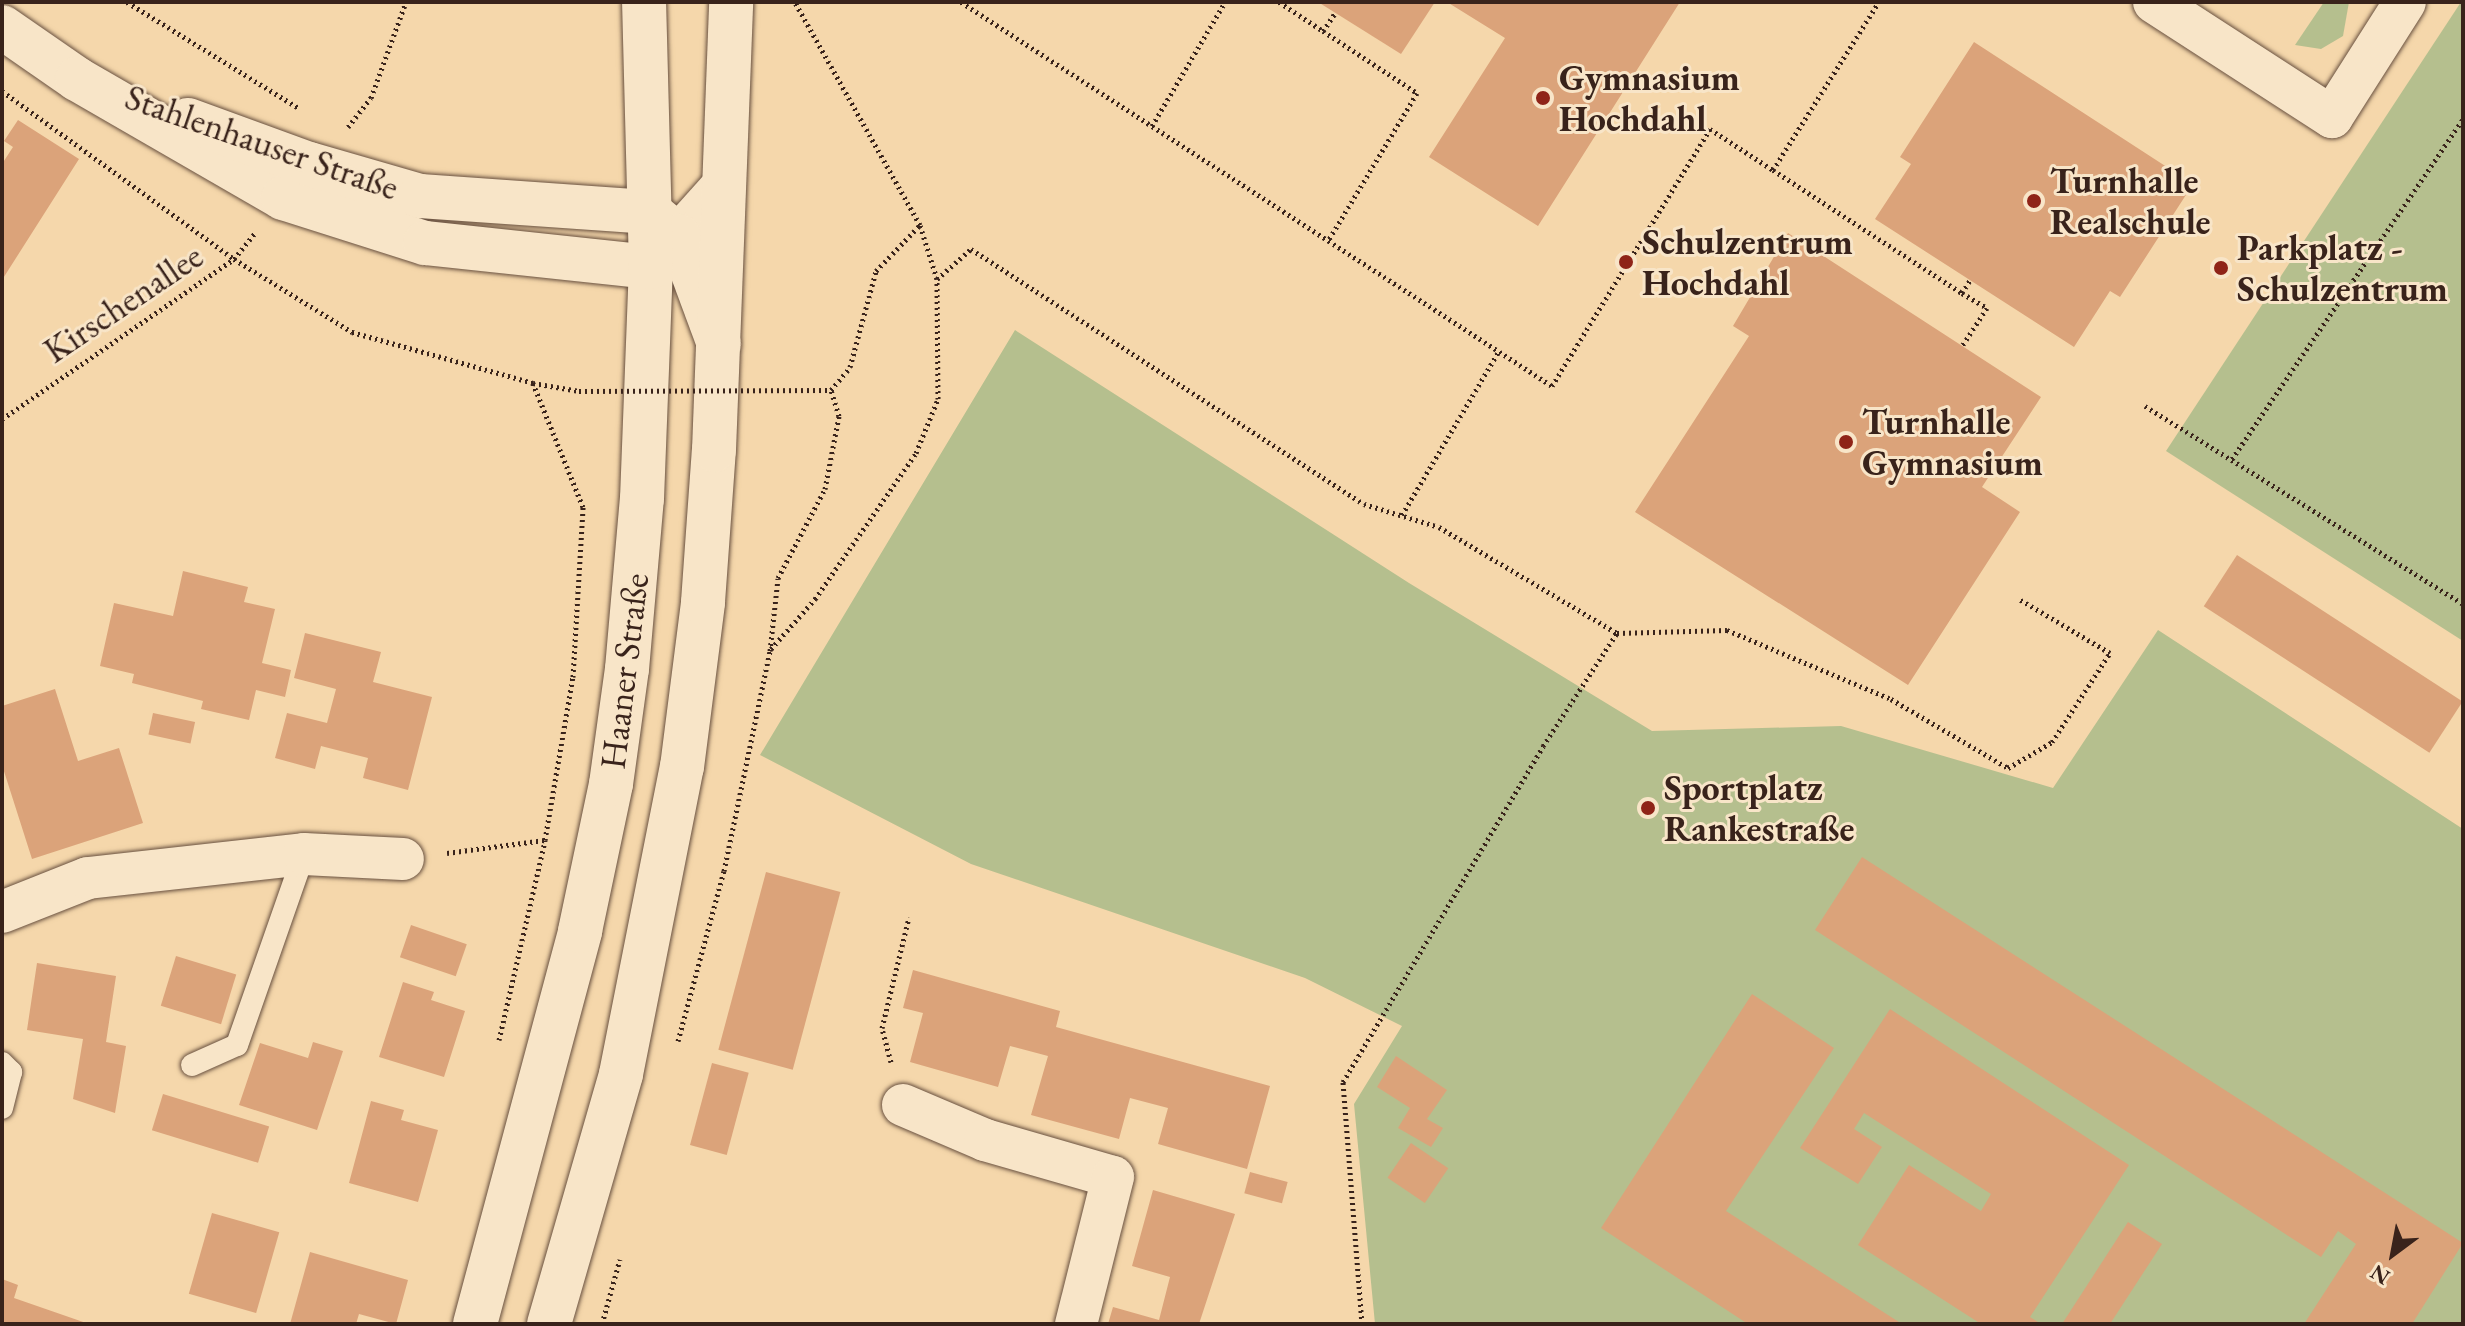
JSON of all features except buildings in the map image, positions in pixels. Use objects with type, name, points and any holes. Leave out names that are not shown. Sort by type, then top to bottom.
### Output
[{"type":"main road","name":"Haaner Straße","points":[[475,1324],[580,931],[611,784],[642,499],[660,238],[644,2]]},
{"type":"main road","name":"Haaner Straße","points":[[549,1324],[621,1074],[664,879],[703,602],[719,346],[722,188],[731,2]]},
{"type":"main road","name":"Stahlenhauser Straße","points":[[2,27],[77,79],[309,164],[420,196],[660,238]]},
{"type":"main road","points":[[719,346],[660,238],[722,188]]},
{"type":"street","points":[[2154,2],[2332,117],[2405,2]]},
{"type":"street","points":[[2,912],[88,878],[304,854],[403,859]]},
{"type":"street","points":[[903,1105],[985,1140],[1113,1177],[1076,1324]]},
{"type":"lane","points":[[192,1065],[237,1045],[304,854]]},
{"type":"lane","points":[[2,1063],[11,1072],[2,1108]]},
{"type":"path","points":[[127,2],[305,111]]},
{"type":"path","points":[[770,651],[815,599],[916,453],[938,399],[937,279],[920,225],[795,2]]},
{"type":"path","points":[[961,2],[1552,386],[1710,129],[1987,308],[1962,346]]},
{"type":"path","points":[[1152,126],[1225,2]]},
{"type":"path","points":[[1279,2],[1417,93],[1328,241]]},
{"type":"path","points":[[1773,170],[1879,2]]},
{"type":"path","points":[[1323,31],[1335,13]]},
{"type":"path","points":[[2,91],[234,259],[352,332],[533,383],[579,391],[831,390]]},
{"type":"path","points":[[2232,459],[2463,119]]},
{"type":"path","points":[[831,390],[850,367],[876,271],[920,225]]},
{"type":"path","points":[[937,279],[971,249],[1364,504],[1439,527],[1617,633],[1727,630],[1891,699],[2008,768],[2052,742],[2110,653],[2019,599]]},
{"type":"path","name":"Kirschenallee","points":[[2,419],[234,259]]},
{"type":"path","points":[[1962,293],[1970,280]]},
{"type":"path","points":[[1402,515],[1499,351]]},
{"type":"path","points":[[497,1049],[545,840],[573,677],[583,507],[533,383]]},
{"type":"path","points":[[675,1052],[724,871],[770,651],[778,578],[825,489],[839,416],[831,390]]},
{"type":"path","points":[[2145,406],[2463,604]]},
{"type":"path","points":[[1362,1324],[1343,1082],[1543,746],[1617,633]]},
{"type":"path","points":[[403,859],[545,840]]},
{"type":"path","points":[[903,1105],[882,1028],[909,917]]},
{"type":"path","points":[[602,1324],[622,1248]]},
{"type":"green space","points":[[2324,2],[2349,2],[2343,36],[2321,49],[2295,45]]},
{"type":"green space","points":[[2463,2],[2463,641],[2166,451]]},
{"type":"green space","name":"Sportplatz Rankestraße","points":[[1015,330],[1409,583],[1652,731],[1841,726],[2053,788],[2158,630],[2463,829],[2463,1324],[1375,1324],[1354,1104],[1402,1026],[1305,978],[971,864],[760,755]]},
{"type":"place","name":"Gymnasium Hochdahl","points":[[1543,98]]},
{"type":"place","name":"Turnhalle Realschule","points":[[2034,201]]},
{"type":"place","name":"Schulzentrum Hochdahl","points":[[1626,262]]},
{"type":"place","name":"Parkplatz - Schulzentrum","points":[[2221,268]]},
{"type":"place","name":"Turnhalle Gymnasium","points":[[1846,442]]},
{"type":"place","name":"Sportplatz Rankestraße","points":[[1648,808]]}]
